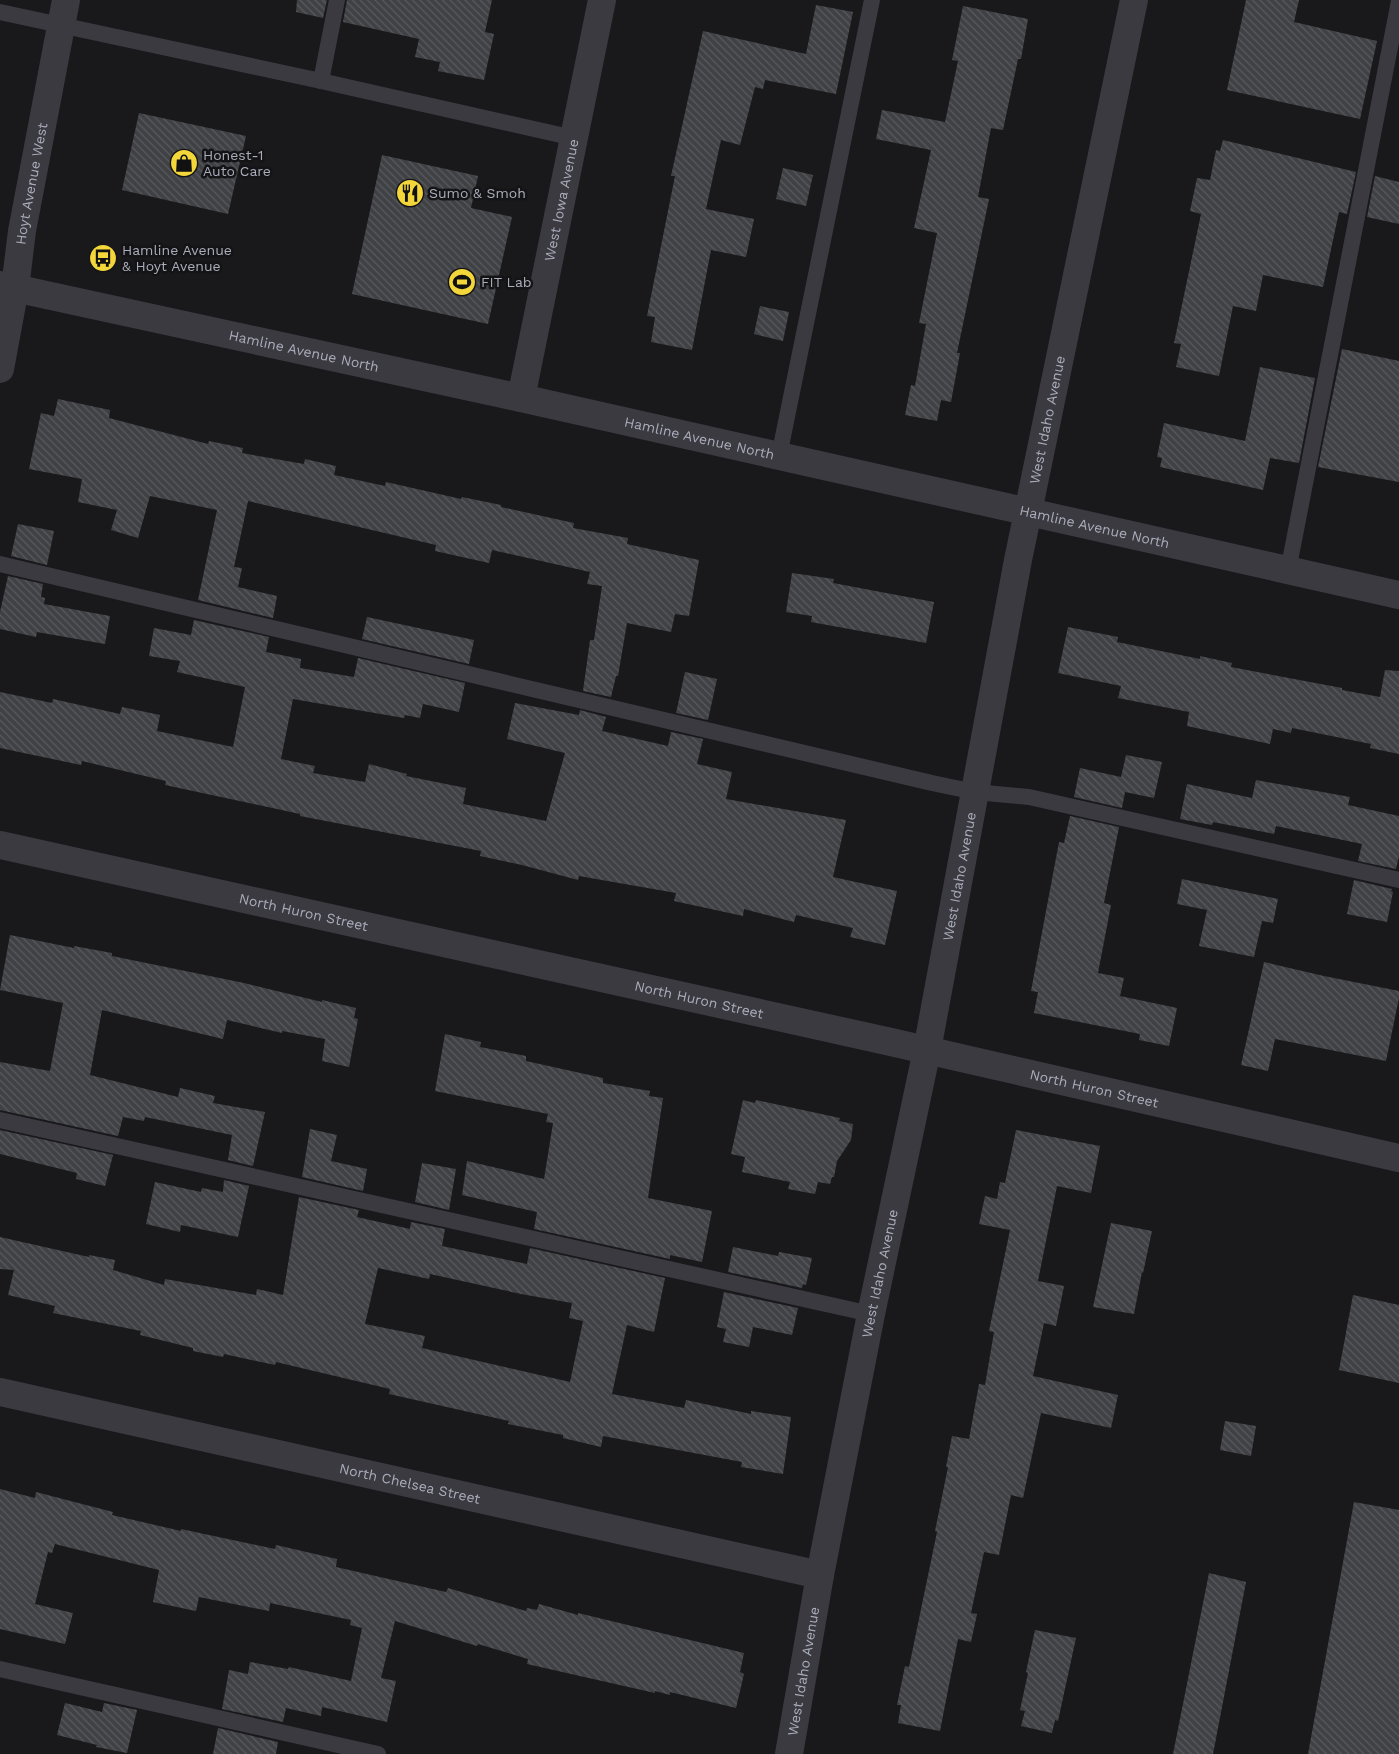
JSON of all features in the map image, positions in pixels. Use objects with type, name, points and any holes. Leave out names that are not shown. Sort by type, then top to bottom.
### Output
[{"type":"street","name":"West Iowa Avenue","points":[[521,398],[602,0]]},
{"type":"street","name":"West Idaho Avenue","points":[[789,1754],[820,1575],[871,1314],[919,1080],[927,1050],[1018,560],[1134,0]]},
{"type":"street","name":"Hoyt Avenue West","points":[[0,369],[7,286],[22,231],[63,13]]},
{"type":"street","name":"Hamline Avenue North","points":[[7,286],[521,398],[1399,595]]},
{"type":"street","name":"North Huron Street","points":[[0,845],[927,1050],[1399,1158]]},
{"type":"street","name":"North Chelsea Street","points":[[0,1392],[820,1575]]},
{"type":"lane","points":[[321,81],[337,0]]},
{"type":"lane","points":[[778,456],[872,0]]},
{"type":"lane","points":[[1288,571],[1399,1]]},
{"type":"lane","points":[[0,12],[63,13],[321,81],[574,138]]},
{"type":"lane","points":[[0,564],[975,792],[1029,796],[1399,880]]},
{"type":"lane","points":[[0,1120],[871,1314]]},
{"type":"lane","points":[[0,1669],[378,1754]]},
{"type":"building","points":[[297,0],[327,0],[323,18],[296,12]]},
{"type":"building","points":[[347,0],[492,0],[485,32],[494,34],[484,80],[438,71],[440,62],[415,57],[419,39],[343,22]]},
{"type":"building","points":[[1246,0],[1299,0],[1294,22],[1377,41],[1360,119],[1227,90]]},
{"type":"building","points":[[816,5],[853,12],[836,94],[765,80],[763,89],[755,87],[740,145],[721,140],[706,209],[754,219],[746,257],[711,250],[692,350],[651,342],[655,317],[647,316],[675,176],[671,176],[703,31],[806,54]]},
{"type":"building","points":[[963,6],[1028,19],[1021,59],[1018,59],[1003,130],[991,128],[978,197],[989,199],[957,353],[960,353],[951,402],[941,400],[937,421],[905,415],[911,385],[915,386],[926,324],[919,323],[937,233],[914,228],[931,150],[876,139],[882,110],[945,122],[958,61],[952,60]]},
{"type":"building","name":"Honest-1 Auto Care","points":[[139,113],[246,136],[228,214],[122,190]]},
{"type":"building","points":[[1223,140],[1356,172],[1347,214],[1339,212],[1323,287],[1263,275],[1256,311],[1233,306],[1219,376],[1176,367],[1181,344],[1174,343],[1201,214],[1190,211],[1197,178],[1210,180],[1216,150],[1220,151]]},
{"type":"building","points":[[382,155],[478,176],[471,208],[512,217],[488,324],[352,294]]},
{"type":"building","points":[[783,168],[813,175],[806,206],[776,199]]},
{"type":"building","points":[[1375,176],[1399,182],[1399,224],[1367,217]]},
{"type":"building","points":[[760,306],[789,312],[783,341],[754,334]]},
{"type":"building","points":[[1342,349],[1399,361],[1399,482],[1318,467]]},
{"type":"building","points":[[1260,367],[1315,378],[1299,463],[1270,458],[1263,490],[1160,467],[1162,458],[1157,457],[1164,423],[1245,441]]},
{"type":"building","points":[[58,399],[110,410],[109,418],[208,444],[209,441],[243,448],[242,453],[304,464],[305,459],[336,466],[334,475],[385,486],[386,482],[461,499],[462,497],[501,505],[501,507],[574,523],[573,528],[628,538],[627,544],[699,560],[689,616],[675,614],[671,632],[627,623],[618,676],[616,676],[611,697],[583,691],[590,640],[594,640],[602,586],[587,584],[590,572],[492,550],[489,563],[435,551],[436,545],[248,501],[234,567],[242,568],[238,587],[277,596],[273,618],[198,600],[217,510],[150,496],[138,538],[111,530],[117,510],[78,502],[82,479],[29,469],[41,413],[54,416]]},
{"type":"building","points":[[18,524],[54,531],[47,565],[11,556]]},
{"type":"building","points":[[792,573],[834,579],[833,583],[934,602],[926,643],[811,622],[812,616],[786,612]]},
{"type":"building","points":[[8,576],[43,584],[41,597],[45,598],[44,604],[110,616],[105,644],[37,632],[36,637],[0,629],[0,612]]},
{"type":"building","points":[[367,617],[474,640],[469,664],[362,639]]},
{"type":"building","points":[[194,620],[269,637],[266,652],[301,659],[300,668],[354,677],[358,658],[465,683],[459,712],[423,704],[420,718],[405,715],[404,718],[293,699],[281,759],[315,766],[313,773],[365,782],[369,764],[407,774],[406,776],[466,788],[463,804],[546,821],[565,753],[507,739],[515,703],[579,715],[580,710],[606,717],[602,731],[668,746],[671,732],[703,739],[697,764],[732,772],[726,799],[846,820],[833,877],[897,891],[885,945],[850,937],[853,928],[796,915],[794,922],[744,909],[743,916],[674,901],[676,893],[579,876],[578,880],[480,856],[481,851],[300,816],[300,814],[165,785],[166,781],[82,761],[81,765],[0,748],[0,692],[52,703],[53,699],[120,714],[122,707],[160,715],[157,731],[233,747],[245,687],[177,672],[180,661],[149,656],[154,628],[191,635]]},
{"type":"building","points":[[1068,627],[1118,637],[1117,642],[1200,659],[1200,656],[1232,663],[1231,667],[1380,697],[1385,670],[1399,671],[1399,754],[1370,748],[1371,744],[1292,728],[1291,733],[1273,729],[1270,744],[1187,726],[1189,712],[1118,698],[1121,686],[1058,673]]},
{"type":"building","points":[[685,672],[717,679],[708,720],[676,713]]},
{"type":"building","points":[[1126,755],[1162,762],[1154,798],[1125,792],[1122,808],[1074,797],[1080,768],[1121,777]]},
{"type":"building","points":[[1256,780],[1350,797],[1348,805],[1399,816],[1399,856],[1396,869],[1358,861],[1362,844],[1276,826],[1274,834],[1213,822],[1212,825],[1180,819],[1187,784],[1252,798]]},
{"type":"building","points":[[1070,816],[1119,827],[1104,903],[1111,905],[1098,973],[1124,978],[1120,996],[1177,1008],[1169,1046],[1139,1040],[1140,1034],[1034,1013],[1038,992],[1031,991],[1059,842],[1064,843]]},
{"type":"building","points":[[1182,879],[1278,899],[1273,923],[1262,921],[1254,957],[1199,946],[1207,910],[1177,904]]},
{"type":"building","points":[[1354,880],[1392,889],[1387,922],[1347,914]]},
{"type":"building","points":[[10,935],[74,948],[74,946],[112,953],[112,956],[356,1008],[354,1018],[358,1019],[349,1067],[322,1061],[325,1039],[282,1031],[282,1033],[227,1020],[223,1039],[102,1010],[90,1075],[178,1097],[180,1088],[215,1096],[213,1103],[265,1112],[253,1166],[228,1160],[232,1135],[145,1117],[144,1121],[123,1117],[118,1136],[0,1110],[0,1062],[50,1071],[63,1003],[0,990]]},
{"type":"building","points":[[1264,962],[1399,991],[1386,1061],[1275,1039],[1268,1071],[1241,1065]]},
{"type":"building","points":[[445,1034],[481,1042],[480,1047],[526,1056],[526,1061],[603,1078],[603,1083],[650,1091],[649,1096],[663,1098],[648,1198],[712,1211],[702,1262],[670,1255],[670,1259],[534,1229],[537,1212],[462,1195],[467,1161],[544,1179],[553,1123],[546,1122],[548,1114],[435,1091]]},
{"type":"building","points":[[743,1100],[755,1103],[756,1100],[840,1118],[839,1121],[853,1124],[851,1140],[837,1161],[834,1177],[832,1177],[830,1184],[818,1182],[815,1194],[788,1189],[790,1182],[742,1172],[745,1157],[731,1154]]},
{"type":"building","points":[[310,1129],[337,1135],[331,1161],[367,1169],[363,1191],[302,1177]]},
{"type":"building","points":[[0,1130],[113,1155],[105,1186],[76,1179],[77,1173],[0,1154]]},
{"type":"building","points":[[1016,1130],[1100,1146],[1091,1193],[1057,1186],[1038,1281],[1064,1286],[1056,1326],[1044,1323],[1033,1376],[1118,1395],[1111,1428],[1041,1413],[1023,1498],[1011,1495],[999,1555],[984,1552],[971,1613],[977,1614],[971,1642],[958,1639],[940,1731],[898,1723],[901,1705],[897,1705],[905,1666],[909,1667],[937,1532],[935,1531],[948,1467],[946,1467],[952,1436],[969,1439],[979,1384],[985,1385],[994,1332],[989,1331],[1010,1230],[979,1224],[985,1196],[997,1199],[1000,1182],[1005,1183]]},
{"type":"building","points":[[422,1163],[456,1169],[449,1210],[415,1202]]},
{"type":"building","points":[[224,1180],[249,1186],[238,1237],[181,1225],[180,1232],[146,1224],[155,1182],[201,1192],[202,1188],[223,1192]]},
{"type":"building","points":[[299,1197],[359,1210],[357,1217],[410,1229],[411,1222],[445,1229],[442,1246],[527,1264],[530,1248],[665,1278],[654,1332],[627,1325],[612,1394],[684,1408],[686,1400],[751,1414],[751,1411],[791,1417],[783,1474],[741,1467],[742,1462],[603,1436],[601,1447],[563,1438],[563,1435],[508,1424],[509,1421],[389,1394],[390,1389],[276,1362],[275,1365],[224,1354],[223,1357],[193,1351],[193,1348],[140,1335],[141,1331],[53,1313],[55,1306],[8,1295],[14,1270],[0,1269],[0,1237],[89,1257],[89,1255],[115,1260],[113,1270],[164,1285],[165,1279],[256,1295],[257,1289],[283,1295]],"holes":[[[378,1268],[429,1279],[430,1274],[572,1303],[569,1318],[583,1321],[570,1382],[422,1348],[425,1336],[365,1324]]]},
{"type":"building","points":[[1111,1223],[1152,1231],[1134,1314],[1093,1307]]},
{"type":"building","points":[[733,1247],[778,1256],[779,1252],[812,1258],[806,1285],[803,1284],[802,1288],[728,1272]]},
{"type":"building","points":[[724,1292],[798,1308],[792,1335],[753,1327],[749,1347],[723,1342],[726,1329],[717,1327]]},
{"type":"building","points":[[1353,1295],[1399,1305],[1399,1383],[1339,1370]]},
{"type":"building","points":[[1225,1421],[1256,1426],[1251,1456],[1220,1450]]},
{"type":"building","points":[[0,1489],[35,1498],[36,1492],[113,1512],[112,1515],[181,1531],[181,1529],[275,1549],[276,1545],[337,1559],[336,1567],[446,1592],[448,1588],[526,1611],[527,1608],[537,1610],[539,1604],[578,1615],[578,1613],[744,1653],[740,1672],[744,1674],[736,1708],[670,1692],[670,1695],[655,1691],[655,1693],[527,1664],[528,1659],[478,1644],[477,1646],[395,1621],[381,1678],[396,1681],[387,1722],[322,1707],[321,1716],[286,1708],[283,1722],[222,1709],[229,1670],[248,1674],[250,1662],[288,1669],[289,1667],[351,1681],[362,1628],[350,1625],[351,1620],[270,1603],[269,1611],[199,1597],[196,1611],[153,1602],[159,1570],[55,1544],[52,1553],[48,1552],[35,1604],[73,1613],[65,1644],[0,1629]]},
{"type":"building","points":[[1354,1502],[1399,1510],[1399,1754],[1308,1754]]},
{"type":"building","points":[[1209,1573],[1246,1582],[1213,1754],[1173,1754]]},
{"type":"building","points":[[1035,1630],[1076,1638],[1058,1721],[1055,1720],[1052,1733],[1021,1726],[1025,1711],[1020,1710]]},
{"type":"building","points":[[65,1703],[102,1712],[104,1703],[137,1710],[127,1753],[96,1747],[97,1745],[57,1735]]},
{"type":"building","points":[[218,1728],[278,1742],[276,1754],[213,1754]]},
{"type":"place","name":"Honest-1 Auto Care","points":[[184,163]]},
{"type":"place","name":"Sumo & Smoh","points":[[410,193]]},
{"type":"place","name":"Hamline Avenue & Hoyt Avenue","points":[[103,258]]},
{"type":"place","name":"FIT Lab","points":[[462,282]]}]
